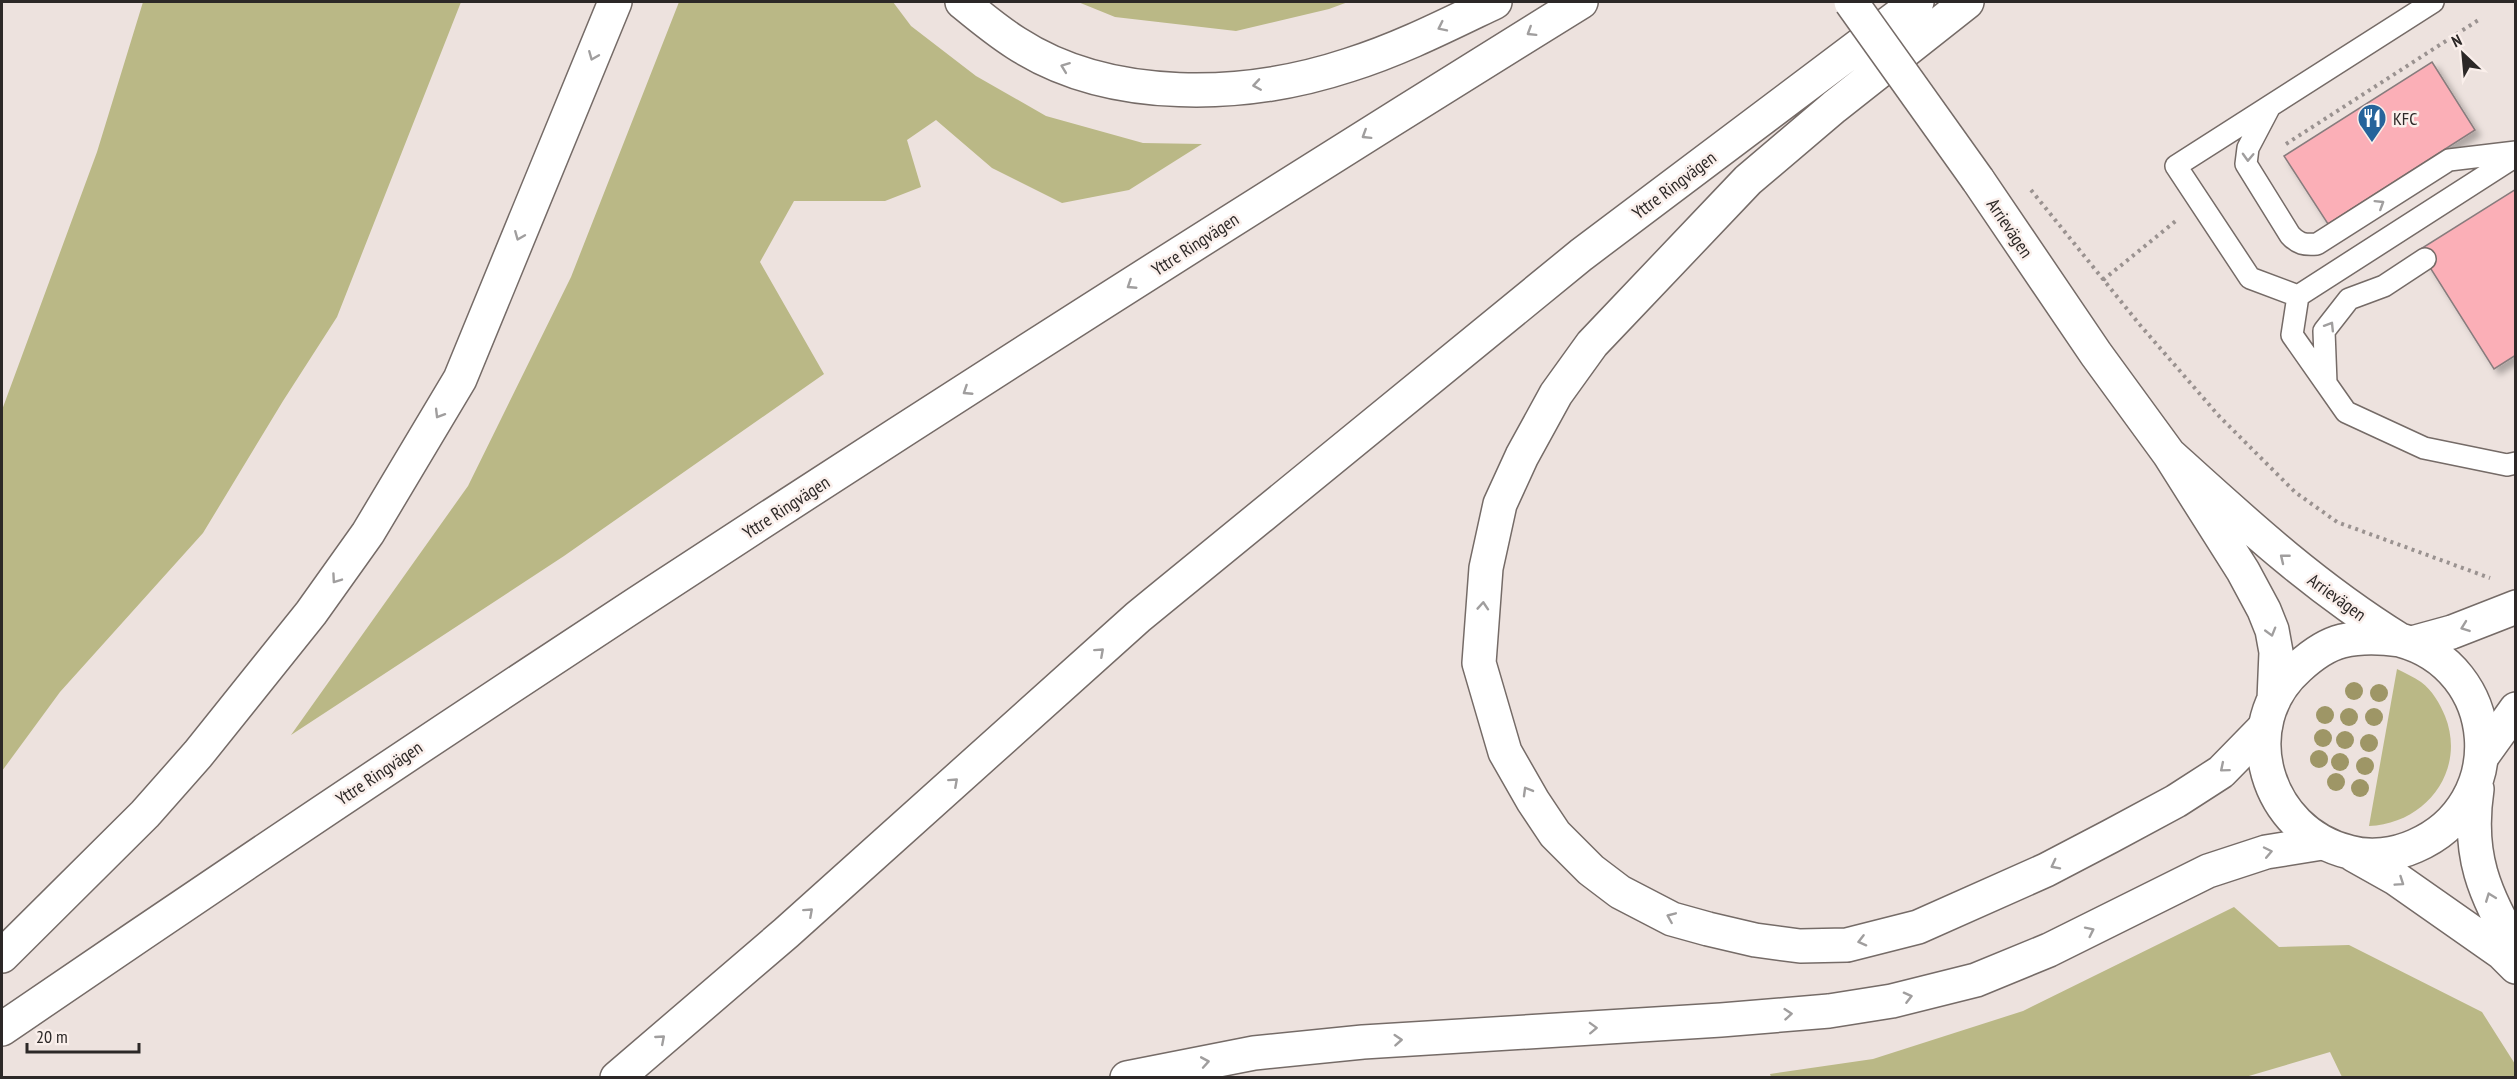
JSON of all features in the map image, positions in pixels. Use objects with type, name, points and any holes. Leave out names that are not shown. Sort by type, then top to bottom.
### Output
[{"type":"main road","points":[[2,956],[145,814],[198,754],[311,614],[368,533],[460,380],[615,2]]},
{"type":"main road","points":[[962,2],[1016,43],[1051,62],[1101,81],[1154,89],[1194,90],[1250,86],[1294,79],[1349,66],[1414,41],[1495,2]]},
{"type":"main road","name":"Yttre Ringvägen","points":[[2,1029],[550,659],[1320,164],[1581,2]]},
{"type":"main road","name":"Arrievägen","points":[[1851,2],[1978,180],[2096,354],[2169,454],[2215,525],[2264,610],[2272,630],[2276,652],[2264,755],[2269,782],[2282,806],[2300,827],[2336,848]]},
{"type":"main road","name":"Yttre Ringvägen","points":[[617,1077],[786,933],[1138,617],[1581,255],[1917,2]]},
{"type":"main road","points":[[1966,2],[1834,107],[1748,180],[1592,344],[1556,394],[1522,456],[1500,504],[1486,568],[1479,663],[1492,714],[1505,752],[1555,834],[1591,870],[1620,892],[1672,919],[1708,930],[1755,940],[1800,946],[1847,945],[1918,927],[2083,851],[2176,801],[2221,772],[2269,714],[2290,675],[2313,655],[2340,641],[2370,636],[2406,641],[2452,632],[2516,607]]},
{"type":"main road","name":"Arrievägen","points":[[2169,454],[2307,576],[2359,614],[2437,656],[2458,675],[2476,709],[2481,726],[2481,765]]},
{"type":"main road","points":[[1127,1077],[1254,1053],[1363,1042],[1829,1011],[1892,1001],[1976,980],[2049,950],[2208,871],[2266,852],[2336,848],[2386,854],[2404,851],[2430,840],[2457,815],[2468,801],[2481,765],[2516,709]]},
{"type":"main road","points":[[2481,765],[2473,817],[2476,858],[2496,914],[2516,949]]},
{"type":"main road","points":[[2336,848],[2395,878],[2502,954],[2516,967]]},
{"type":"lane","points":[[2298,296],[2250,278],[2176,166],[2433,2]]},
{"type":"lane","points":[[2271,105],[2248,148],[2246,164],[2290,235],[2304,245],[2317,244],[2449,160],[2516,154]]},
{"type":"lane","points":[[2516,154],[2298,296],[2292,334],[2346,412],[2424,448],[2507,465],[2516,463]]},
{"type":"lane","points":[[2326,383],[2324,332],[2349,299],[2384,286],[2425,259]]},
{"type":"path","points":[[2284,145],[2480,19]]},
{"type":"path","points":[[2030,188],[2103,280],[2219,416],[2295,492],[2337,522],[2493,579]]},
{"type":"path","points":[[2103,280],[2180,218]]},
{"type":"shaded area","points":[[143,2],[461,2],[337,317],[203,533],[60,692],[2,771],[2,410],[97,152]]},
{"type":"shaded area","points":[[679,2],[893,2],[911,26],[976,76],[1046,116],[1143,143],[1202,144],[1129,190],[1062,203],[992,168],[936,120],[907,140],[921,187],[885,201],[794,201],[760,262],[824,374],[564,556],[291,735],[468,486],[571,277]]},
{"type":"shaded area","points":[[1078,2],[1348,2],[1329,9],[1236,31],[1115,17]]},
{"type":"shaded area","points":[[2397,669],[2421,682],[2438,702],[2445,716],[2450,736],[2450,756],[2445,774],[2436,791],[2423,805],[2408,816],[2389,823],[2369,826]]},
{"type":"shaded area","points":[[2234,907],[2279,947],[2349,945],[2482,1012],[2515,1064],[2515,1077],[2342,1077],[2330,1052],[2242,1078],[1771,1077],[1770,1074],[1873,1059],[2023,1011]]},
{"type":"building","points":[[2432,62],[2475,130],[2328,224],[2284,156]]},
{"type":"building","points":[[2516,189],[2516,355],[2494,369],[2419,250]]},
{"type":"place","name":"KFC","points":[[2372,144]]}]
